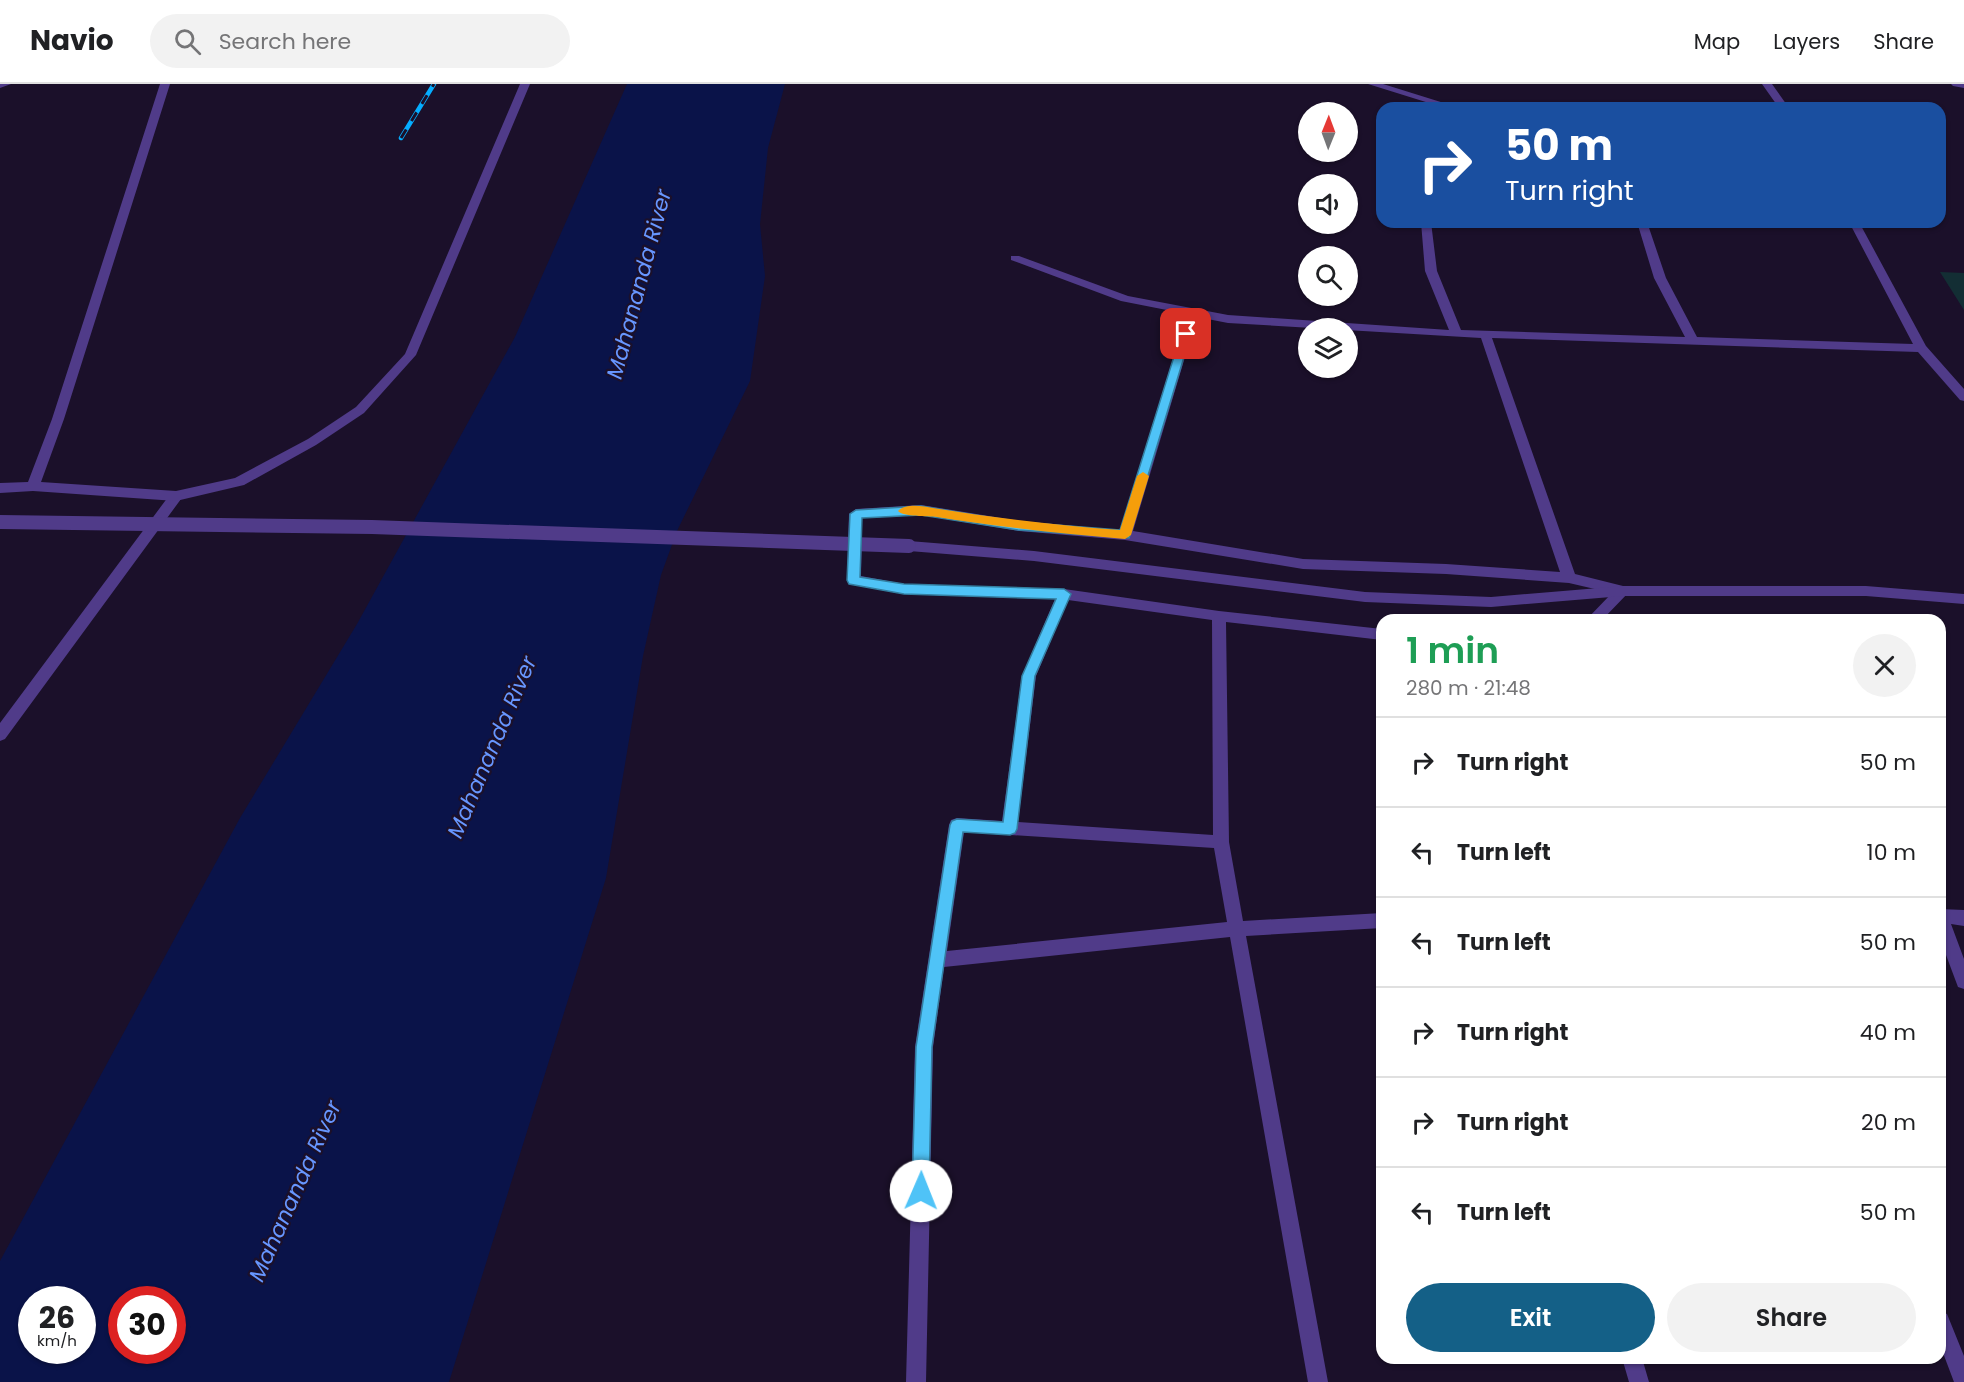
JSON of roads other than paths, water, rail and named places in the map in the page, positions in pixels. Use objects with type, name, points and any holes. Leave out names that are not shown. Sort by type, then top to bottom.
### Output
[{"type":"street","points":[[0,85],[6,84]]},
{"type":"street","points":[[33,486],[58,419],[165,84]]},
{"type":"street","points":[[0,488],[33,486],[176,496],[239,482],[312,442],[360,410],[410,355],[525,84]]},
{"type":"street","points":[[1373,84],[1434,102]]},
{"type":"street","points":[[1767,84],[1780,102]]},
{"type":"street","points":[[1956,84],[1964,85]]},
{"type":"street","points":[[1427,228],[1431,271],[1457,334]]},
{"type":"street","points":[[1644,228],[1660,278],[1693,341]]},
{"type":"street","points":[[1857,228],[1921,348],[1964,397]]},
{"type":"street","points":[[1015,258],[1125,299],[1228,319],[1457,334],[1921,348]]},
{"type":"street","points":[[1125,535],[1193,312]]},
{"type":"street","points":[[1485,334],[1569,578]]},
{"type":"street","points":[[0,735],[176,496]]},
{"type":"street","points":[[1376,634],[1219,616],[1064,594],[904,589],[854,580],[856,514],[921,510],[1018,526],[1125,535],[1303,564],[1446,569],[1569,578],[1623,591]]},
{"type":"street","points":[[0,522],[372,527],[909,546],[1034,556],[1365,597],[1491,602],[1623,591],[1866,591],[1964,598]]},
{"type":"street","points":[[1599,614],[1623,591]]},
{"type":"street","points":[[1010,829],[1029,676],[1064,594]]},
{"type":"street","points":[[1219,616],[1221,842],[1318,1382]]},
{"type":"street","points":[[916,1382],[924,1047],[957,825],[1221,842]]},
{"type":"street","points":[[1946,917],[1964,918]]},
{"type":"street","points":[[937,960],[1237,929],[1376,920]]},
{"type":"street","points":[[1946,933],[1964,981]]},
{"type":"street","points":[[1946,1336],[1964,1381]]},
{"type":"street","points":[[1634,1364],[1639,1382]]},
{"type":"water","name":"Mahananda River","points":[[627,84],[785,84],[768,148],[760,224],[765,276],[750,381],[677,531],[661,575],[643,656],[606,878],[449,1382],[0,1382],[0,1261],[240,818],[357,624],[515,337]]},
{"type":"railway","points":[[401,138],[434,84]]}]
